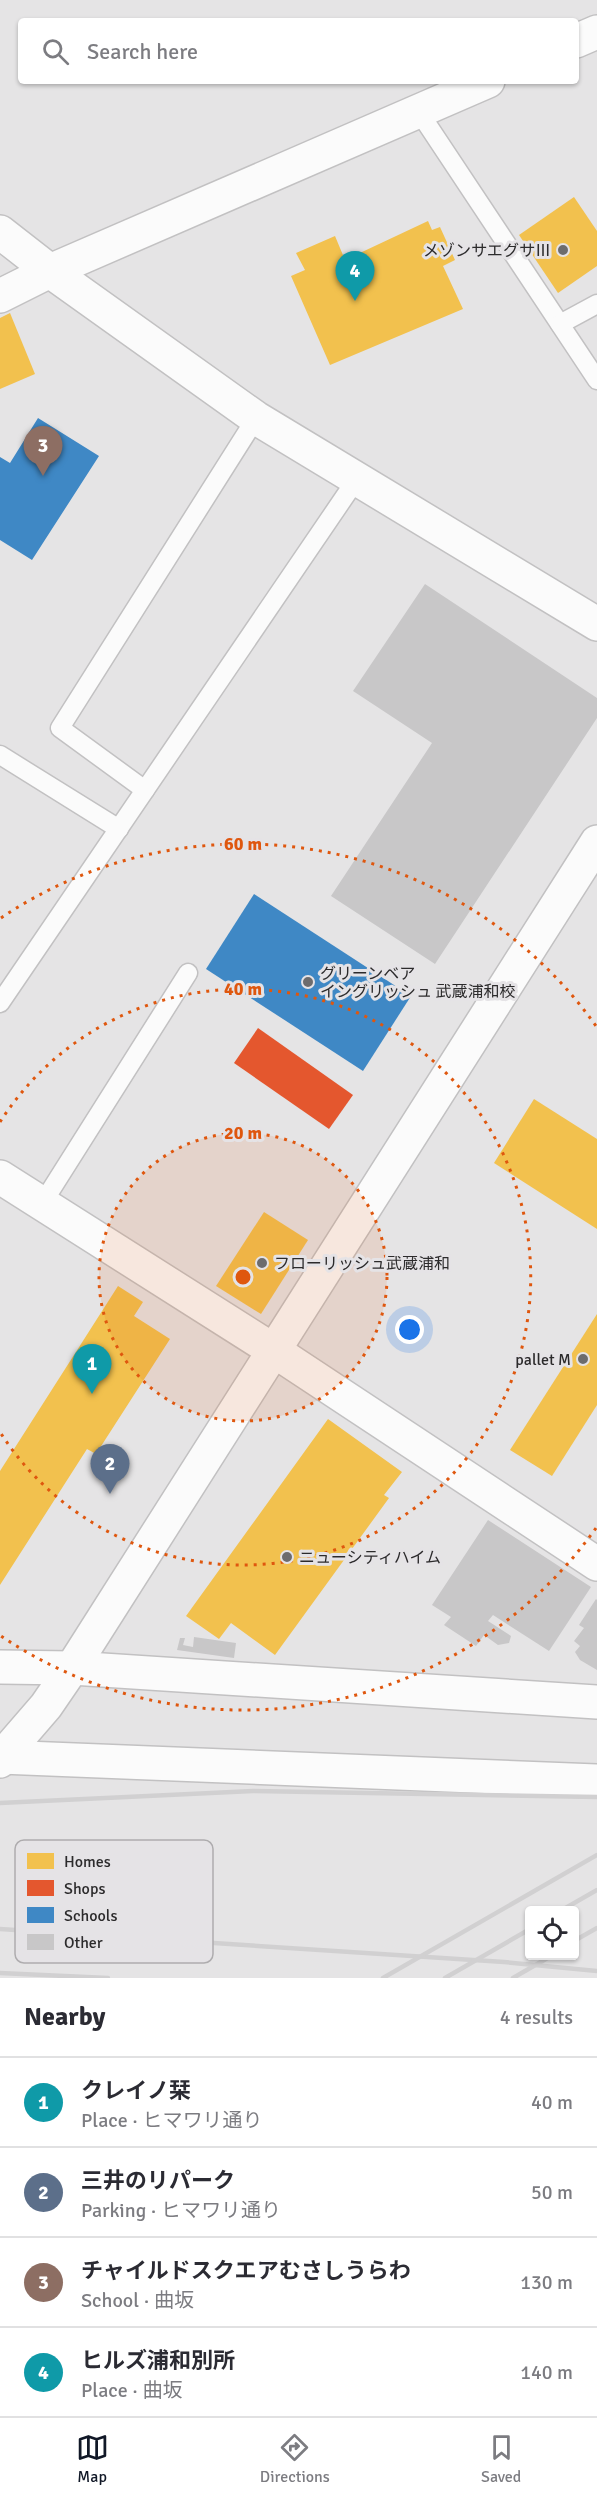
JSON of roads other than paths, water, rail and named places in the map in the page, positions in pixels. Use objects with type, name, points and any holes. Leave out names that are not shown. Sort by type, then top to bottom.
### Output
[{"type":"street","points":[[579,40],[597,32]]},
{"type":"street","points":[[0,296],[50,271],[481,84]]},
{"type":"street","points":[[0,232],[50,271],[256,418],[597,624]]},
{"type":"street","points":[[1,1758],[46,1706],[72,1668],[276,1352],[597,842]]},
{"type":"street","points":[[0,1177],[276,1352],[597,1564]]},
{"type":"street","points":[[0,1667],[72,1668],[597,1702]]},
{"type":"street","points":[[1,1758],[597,1781]]},
{"type":"lane","points":[[419,112],[597,380]]},
{"type":"lane","points":[[560,324],[597,304]]},
{"type":"lane","points":[[145,790],[60,728],[256,418]]},
{"type":"lane","points":[[0,1003],[356,480]]},
{"type":"lane","points":[[0,755],[118,829]]},
{"type":"lane","points":[[42,1204],[188,973]]},
{"type":"railway","points":[[0,1803],[253,1791],[597,1797]]},
{"type":"railway","points":[[383,1978],[597,1855]]},
{"type":"railway","points":[[569,1906],[597,1890]]},
{"type":"railway","points":[[579,1938],[597,1928]]},
{"type":"railway","points":[[0,1929],[15,1930]]},
{"type":"railway","points":[[445,1978],[525,1932]]},
{"type":"railway","points":[[213,1943],[504,1962],[597,1971]]},
{"type":"railway","points":[[513,1978],[544,1960]]},
{"type":"railway","points":[[0,1973],[108,1978]]},
{"type":"place","name":"メゾンサエグサⅢ","points":[[563,250]]},
{"type":"place","name":"ヒルズ浦和別所","points":[[355,301]]},
{"type":"place","name":"チャイルドスクエアむさしうらわ","points":[[43,476]]},
{"type":"place","name":"グリーンベア イングリッシュ 武蔵浦和校","points":[[308,982]]},
{"type":"place","name":"フローリッシュ武蔵浦和","points":[[262,1263]]},
{"type":"place","name":"pallet M","points":[[583,1359]]},
{"type":"place","name":"クレイノ栞","points":[[92,1394]]},
{"type":"place","name":"三井のリパーク","points":[[110,1494]]},
{"type":"place","name":"ニューシティハイム","points":[[287,1557]]}]
